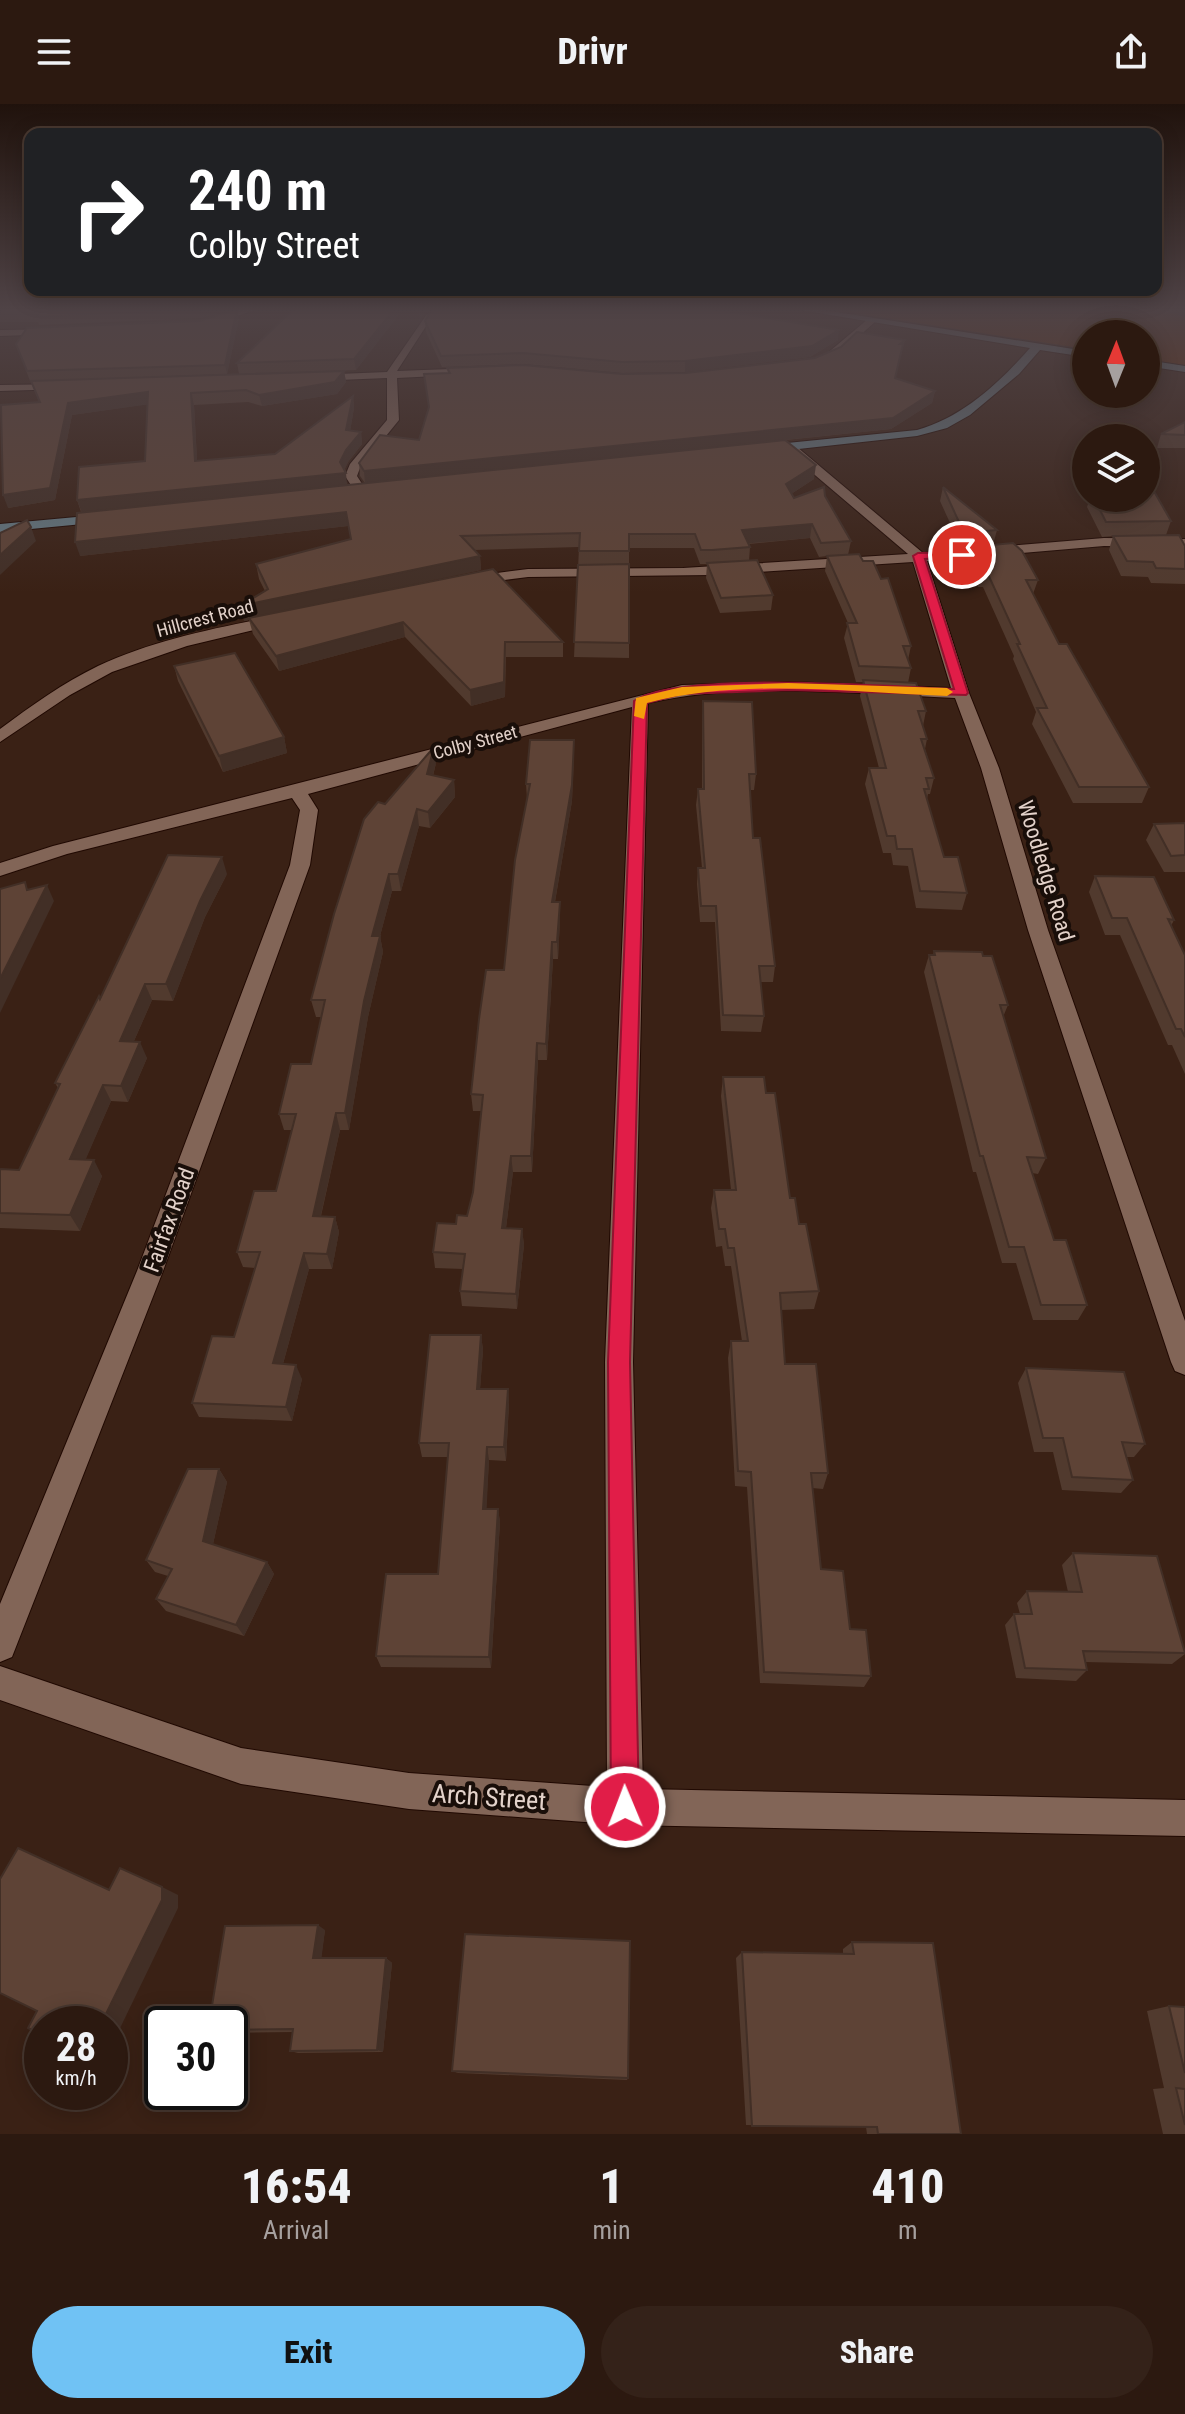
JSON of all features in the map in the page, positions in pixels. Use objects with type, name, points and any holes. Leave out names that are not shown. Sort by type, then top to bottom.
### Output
[{"type":"street","points":[[360,490],[351,476],[354,467],[393,420],[392,404]]},
{"type":"street","points":[[744,451],[917,433],[943,426],[977,404]]},
{"type":"street","points":[[788,446],[918,556]]},
{"type":"street","points":[[345,492],[375,489]]},
{"type":"street","points":[[0,528],[122,517]]},
{"type":"street","points":[[452,584],[537,573],[711,571],[1015,550],[1082,542],[1152,540],[1185,543]]},
{"type":"street","name":"Woodledge Road","points":[[918,556],[961,693],[990,768],[1038,930],[1185,1362]]},
{"type":"street","name":"Hillcrest Road","points":[[0,737],[36,709],[89,676],[142,655],[302,615]]},
{"type":"street","name":"Colby Street","points":[[0,870],[60,850],[682,690],[788,687],[961,693]]},
{"type":"street","points":[[625,1807],[619,1362],[640,701]]},
{"type":"street","name":"Fairfax Road","points":[[0,1645],[150,1271],[300,865],[309,810],[297,791]]},
{"type":"street","name":"Arch Street","points":[[0,1683],[241,1766],[409,1791],[625,1807],[1185,1818]]},
{"type":"building","points":[[68,404],[50,488],[3,495],[1,405]]},
{"type":"building","points":[[147,404],[192,404],[195,461],[275,454],[343,404],[351,404],[346,430],[361,432],[340,462],[346,473],[77,500],[79,467],[145,461]]},
{"type":"building","points":[[429,404],[915,404],[893,418],[364,471],[359,463],[380,435],[419,440]]},
{"type":"building","points":[[1185,422],[1185,435],[1161,434]]},
{"type":"building","points":[[785,440],[816,465],[786,484],[794,498],[824,487],[825,496],[851,541],[821,543],[812,524],[742,530],[750,547],[712,550],[701,550],[695,534],[629,534],[629,551],[579,551],[580,533],[461,536],[480,556],[240,606],[268,589],[256,564],[351,539],[346,512],[75,542],[77,513]]},
{"type":"building","points":[[943,487],[997,530],[964,533]]},
{"type":"building","points":[[1160,502],[1171,521],[1106,522],[1101,512],[1160,512]]},
{"type":"building","points":[[27,520],[31,527],[0,555],[0,533]]},
{"type":"building","points":[[1179,535],[1185,546],[1185,569],[1156,568],[1153,562],[1127,561],[1113,536]]},
{"type":"building","points":[[1013,543],[1022,551],[1038,580],[1026,580],[1059,644],[1067,644],[1149,787],[1079,787],[1037,708],[1047,708],[987,572],[982,572],[970,547]]},
{"type":"building","points":[[859,554],[863,561],[873,561],[881,579],[888,578],[911,646],[903,646],[911,668],[859,666],[847,623],[857,623],[827,556]]},
{"type":"building","points":[[757,560],[773,595],[721,598],[707,563]]},
{"type":"building","points":[[629,564],[629,643],[574,642],[578,565]]},
{"type":"building","points":[[493,569],[563,642],[505,642],[504,682],[470,690],[403,622],[276,656],[249,618]]},
{"type":"building","points":[[235,653],[284,737],[219,756],[174,666]]},
{"type":"building","points":[[863,680],[916,683],[926,711],[918,711],[927,739],[921,739],[934,778],[926,778],[929,789],[924,789],[944,857],[958,857],[967,893],[920,891],[912,849],[897,849],[895,836],[887,836],[869,768],[886,768]]},
{"type":"building","points":[[703,701],[752,702],[756,774],[749,774],[753,838],[760,838],[775,966],[759,966],[764,1016],[723,1015],[716,906],[701,906],[698,868],[705,868],[698,789],[704,789]]},
{"type":"building","points":[[530,740],[574,740],[572,785],[552,902],[560,902],[557,942],[552,942],[546,1044],[537,1043],[531,1156],[511,1156],[502,1228],[522,1229],[516,1294],[460,1291],[465,1254],[433,1252],[437,1223],[456,1224],[457,1215],[467,1216],[473,1192],[483,1095],[471,1094],[479,1019],[486,970],[504,970],[515,860],[530,784],[526,784]]},
{"type":"building","points":[[434,747],[427,774],[454,780],[428,812],[417,809],[398,874],[389,874],[372,936],[380,936],[364,1001],[345,1113],[336,1113],[313,1216],[335,1217],[327,1254],[304,1253],[273,1363],[296,1365],[286,1407],[192,1403],[212,1336],[234,1337],[260,1252],[237,1252],[254,1191],[276,1191],[296,1114],[279,1114],[291,1064],[311,1064],[325,1000],[311,1000],[364,819],[378,802],[385,804]]},
{"type":"building","points":[[1185,823],[1185,855],[1171,856],[1154,824]]},
{"type":"building","points":[[168,855],[222,857],[166,984],[145,984],[120,1041],[140,1042],[121,1086],[103,1085],[70,1159],[94,1160],[70,1215],[0,1213],[0,1170],[19,1170],[60,1084],[55,1083],[99,996],[100,999]]},
{"type":"building","points":[[1095,876],[1154,877],[1174,920],[1168,919],[1185,955],[1185,1037],[1181,1029],[1176,1029],[1127,918],[1112,918]]},
{"type":"building","points":[[25,882],[27,890],[47,885],[0,979],[0,889]]},
{"type":"building","points":[[934,951],[982,952],[983,956],[992,956],[1008,1005],[1000,1005],[1046,1158],[1027,1157],[1054,1240],[1066,1240],[1087,1305],[1041,1305],[1024,1247],[1009,1247],[983,1156],[980,1156],[929,955],[935,955]]},
{"type":"building","points":[[723,1077],[764,1077],[766,1093],[775,1093],[790,1198],[795,1198],[799,1224],[806,1224],[819,1291],[780,1293],[785,1364],[816,1364],[828,1473],[811,1473],[821,1569],[843,1571],[850,1629],[866,1630],[871,1676],[764,1672],[751,1472],[738,1471],[731,1341],[748,1341],[734,1248],[728,1248],[725,1229],[719,1229],[714,1190],[736,1190]]},
{"type":"building","points":[[430,1335],[481,1335],[477,1389],[508,1389],[504,1447],[487,1447],[483,1509],[498,1509],[489,1657],[376,1656],[386,1574],[438,1574],[449,1443],[419,1443]]},
{"type":"building","points":[[1026,1368],[1124,1372],[1145,1444],[1122,1442],[1133,1480],[1072,1477],[1063,1438],[1043,1438]]},
{"type":"building","points":[[188,1469],[219,1469],[203,1541],[267,1562],[236,1625],[156,1599],[172,1569],[146,1560]]},
{"type":"building","points":[[1073,1553],[1157,1556],[1185,1653],[1083,1651],[1087,1670],[1025,1668],[1014,1614],[1032,1614],[1027,1591],[1082,1592]]},
{"type":"building","points":[[18,1848],[109,1890],[120,1868],[162,1887],[162,1900],[110,2006],[27,2006],[0,1993],[0,1879]]},
{"type":"building","points":[[318,1925],[313,1958],[386,1958],[377,2050],[290,2051],[293,2029],[248,2030],[248,2006],[212,2006],[225,1926]]},
{"type":"building","points":[[465,1934],[630,1941],[628,2078],[452,2071]]},
{"type":"building","points":[[852,1942],[933,1943],[961,2134],[878,2134],[877,2127],[752,2126],[742,1952],[854,1954]]},
{"type":"building","points":[[1169,2006],[1185,2007],[1185,2073]]},
{"type":"building","points":[[1176,2088],[1185,2089],[1185,2125]]},
{"type":"slow traffic","points":[[640,716],[640,701],[682,690],[788,687],[947,692]]},
{"type":"route","points":[[625,1807],[619,1362],[640,701],[682,690],[788,687],[961,693],[918,556],[962,555]]}]
